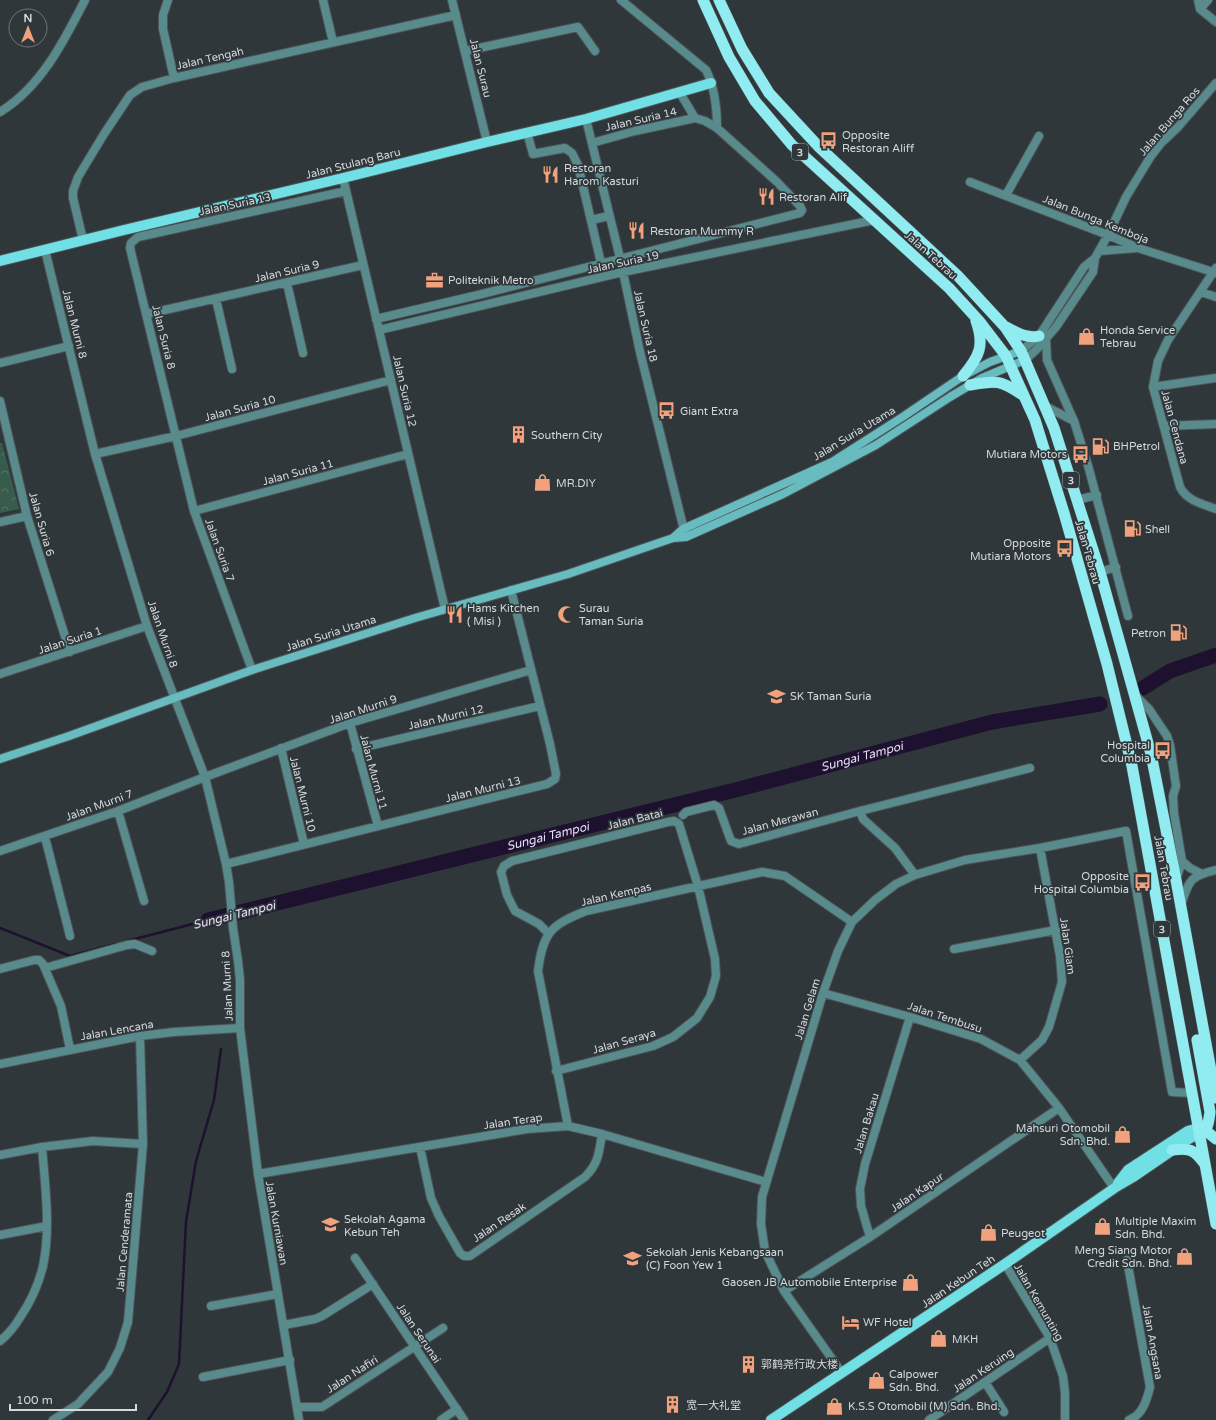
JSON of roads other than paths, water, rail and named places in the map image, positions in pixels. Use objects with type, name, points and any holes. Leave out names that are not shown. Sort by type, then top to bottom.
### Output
[{"type":"highway","name":"Jalan Tebrau","points":[[703,0],[729,57],[755,101],[792,145],[949,288],[974,315],[1008,361],[1035,420],[1064,513],[1107,664],[1132,766],[1216,1224]]},
{"type":"highway","name":"Jalan Tebrau","points":[[720,0],[742,48],[769,93],[819,147],[958,276],[1005,327],[1023,356],[1054,428],[1100,572],[1151,754],[1216,1098]]},
{"type":"highway","points":[[974,315],[979,328],[981,348],[967,381],[990,381],[1004,383],[1024,396]]},
{"type":"highway","points":[[1005,327],[1026,337],[1042,337]]},
{"type":"highway","points":[[1195,986],[1192,1011],[1210,1112],[1209,1121],[1198,1131],[1216,1139]]},
{"type":"highway","points":[[1207,1048],[1216,1058]]},
{"type":"highway","points":[[1172,1150],[1188,1149],[1199,1156],[1204,1163]]},
{"type":"main road","name":"Jalan Stulang Baru","points":[[0,261],[527,132],[586,119],[711,83]]},
{"type":"main road","name":"Jalan Suria Utama","points":[[0,759],[252,670],[445,609],[568,574],[685,533],[832,462],[904,416],[967,381],[1008,361],[1023,356]]},
{"type":"main road","name":"Jalan Kebun Teh","points":[[771,1420],[1005,1264],[1115,1187],[1133,1177],[1190,1138],[1198,1131]]},
{"type":"main road","name":"Jalan Kebun Teh","points":[[1115,1187],[1128,1170],[1198,1131]]},
{"type":"street","points":[[0,112],[20,96],[43,71],[64,41],[85,0]]},
{"type":"street","points":[[168,0],[164,15],[163,29],[174,78]]},
{"type":"street","points":[[323,0],[333,42]]},
{"type":"street","name":"Jalan Surau","points":[[452,0],[487,142]]},
{"type":"street","points":[[621,0],[706,70],[711,83],[716,106],[717,128]]},
{"type":"street","points":[[1198,0],[1200,9],[1216,22]]},
{"type":"street","points":[[1200,9],[1208,0]]},
{"type":"street","name":"Jalan Tengah","points":[[83,240],[73,198],[73,191],[78,177],[130,95],[142,87],[174,78],[456,15]]},
{"type":"street","points":[[465,51],[578,27],[595,51]]},
{"type":"street","name":"Jalan Bunga Ros","points":[[1023,356],[1042,337],[1084,267],[1097,255],[1126,197],[1151,156],[1216,83]]},
{"type":"street","points":[[376,319],[474,296],[800,213],[802,210],[800,206],[776,181],[717,128],[706,121],[695,118],[680,92]]},
{"type":"street","name":"Jalan Suria 14","points":[[592,143],[636,131],[695,118]]},
{"type":"street","name":"Jalan Suria 18","points":[[586,119],[620,258],[640,352],[685,533]]},
{"type":"street","points":[[527,132],[533,154],[565,148],[572,153],[578,165],[601,263]]},
{"type":"street","points":[[1006,195],[1038,136]]},
{"type":"street","name":"Jalan Suria 12","points":[[343,178],[445,609]]},
{"type":"street","name":"Jalan Bunga Kemboja","points":[[970,182],[1138,248],[1215,271]]},
{"type":"street","name":"Jalan Suria 13","points":[[131,243],[138,237],[346,191]]},
{"type":"street","points":[[591,220],[609,216]]},
{"type":"street","name":"Jalan Suria 19","points":[[379,330],[622,272],[874,220]]},
{"type":"street","name":"Jalan Suria 8","points":[[131,243],[130,252],[147,314],[176,436]]},
{"type":"street","points":[[1097,255],[1138,248]]},
{"type":"street","name":"Jalan Murni 8","points":[[45,250],[95,454],[147,626],[205,777],[229,882],[239,974],[240,1028]]},
{"type":"street","name":"Jalan Suria 9","points":[[147,314],[363,265]]},
{"type":"street","name":"Jalan Cendana","points":[[1215,271],[1164,347],[1158,361],[1153,388],[1180,487],[1184,495],[1216,510]]},
{"type":"street","points":[[287,283],[303,353]]},
{"type":"street","points":[[1201,292],[1216,297]]},
{"type":"street","points":[[216,299],[232,369]]},
{"type":"street","points":[[1042,337],[1047,360],[1074,421],[1097,495],[1128,616]]},
{"type":"street","points":[[0,363],[69,346]]},
{"type":"street","points":[[1153,388],[1216,378]]},
{"type":"street","name":"Jalan Suria 10","points":[[95,454],[176,436],[391,380]]},
{"type":"street","name":"Jalan Suria 6","points":[[0,401],[4,436],[27,516],[70,652]]},
{"type":"street","points":[[1045,406],[1074,421]]},
{"type":"street","points":[[1164,426],[1216,424]]},
{"type":"street","name":"Jalan Suria 7","points":[[176,436],[194,511],[252,670]]},
{"type":"street","name":"Jalan Suria 11","points":[[194,511],[408,454]]},
{"type":"street","points":[[1077,500],[1097,495]]},
{"type":"street","points":[[0,522],[27,516]]},
{"type":"street","points":[[1100,572],[1116,567]]},
{"type":"street","name":"Jalan Murni 13","points":[[226,864],[547,784],[555,779],[555,768],[511,590]]},
{"type":"street","name":"Jalan Suria 1","points":[[0,674],[147,626]]},
{"type":"street","name":"Jalan Murni 9","points":[[205,777],[350,723],[531,670]]},
{"type":"street","points":[[1135,695],[1149,709],[1167,736],[1170,745],[1176,786],[1173,796],[1174,812],[1182,861],[1176,880]]},
{"type":"street","name":"Jalan Murni 12","points":[[356,748],[540,706]]},
{"type":"street","name":"Jalan Murni 11","points":[[350,723],[378,826]]},
{"type":"street","name":"Jalan Murni 10","points":[[280,748],[304,844]]},
{"type":"street","name":"Jalan Merawan","points":[[683,815],[686,812],[714,805],[719,808],[731,841],[739,844],[860,811],[1030,768]]},
{"type":"street","name":"Jalan Murni 7","points":[[0,851],[118,811],[205,777]]},
{"type":"street","points":[[118,811],[144,901]]},
{"type":"street","points":[[860,811],[863,819],[896,848],[915,875]]},
{"type":"street","name":"Jalan Batai","points":[[549,934],[538,924],[515,911],[512,906],[507,895],[501,872],[504,866],[512,861],[674,821],[679,824],[682,831],[698,886]]},
{"type":"street","name":"Jalan Gelam","points":[[842,1373],[784,1291],[765,1252],[761,1224],[762,1197],[823,993],[838,951],[852,922],[875,900],[896,884],[915,875],[965,860],[1040,848],[1126,831],[1172,1092],[1191,1092]]},
{"type":"street","points":[[45,837],[70,936]]},
{"type":"street","name":"Jalan Giam","points":[[1020,1060],[1042,1040],[1049,1027],[1062,982],[1056,930],[1040,848]]},
{"type":"street","points":[[1182,861],[1200,874]]},
{"type":"street","points":[[1180,908],[1188,884],[1192,879],[1200,874],[1216,870]]},
{"type":"street","name":"Jalan Kempas","points":[[568,1126],[556,1071],[538,971],[540,949],[553,928],[567,918],[586,911],[762,872],[785,876],[852,922]]},
{"type":"street","name":"Jalan Seraya","points":[[556,1071],[653,1046],[673,1037],[697,1018],[710,997],[716,976],[715,959],[698,886]]},
{"type":"street","points":[[954,949],[1056,930]]},
{"type":"street","points":[[45,968],[127,945],[135,944],[152,951]]},
{"type":"street","points":[[0,968],[39,960],[45,968],[61,1006],[70,1049]]},
{"type":"street","name":"Jalan Tembusu","points":[[823,993],[910,1017],[981,1039],[1020,1060],[1059,1108],[1115,1187]]},
{"type":"street","name":"Jalan Bakau","points":[[870,1237],[861,1206],[861,1183],[865,1164],[910,1017]]},
{"type":"street","name":"Jalan Lencana","points":[[0,1064],[140,1036],[174,1032],[240,1028]]},
{"type":"street","name":"Jalan Kurniawan","points":[[240,1028],[258,1174],[299,1420]]},
{"type":"street","name":"Jalan Cenderamata","points":[[53,1420],[78,1404],[108,1372],[120,1348],[128,1322],[144,1144],[140,1036]]},
{"type":"street","name":"Jalan Kapur","points":[[784,1291],[870,1237],[1059,1108]]},
{"type":"street","name":"Jalan Terap","points":[[258,1174],[526,1129],[568,1126],[602,1134],[766,1182]]},
{"type":"street","name":"Jalan Resak","points":[[420,1147],[431,1198],[438,1216],[460,1253],[464,1256],[470,1256],[585,1177],[593,1169],[598,1157],[602,1134]]},
{"type":"street","points":[[0,1155],[42,1146],[93,1141],[144,1144]]},
{"type":"street","points":[[0,1341],[10,1333],[29,1304],[37,1286],[43,1265],[47,1226],[42,1146]]},
{"type":"street","points":[[0,1235],[47,1226]]},
{"type":"street","name":"Jalan Serunai","points":[[355,1258],[464,1420]]},
{"type":"street","name":"Jalan Angsana","points":[[1127,1260],[1150,1386],[1147,1399],[1141,1411],[1133,1419],[1129,1420]]},
{"type":"street","name":"Jalan Kemunting","points":[[1005,1264],[1050,1338],[1063,1376],[1066,1420]]},
{"type":"street","points":[[284,1325],[315,1319],[322,1316],[373,1284]]},
{"type":"street","points":[[211,1306],[278,1294]]},
{"type":"street","name":"Jalan Nafiri","points":[[297,1408],[322,1407],[443,1328]]},
{"type":"street","name":"Jalan Keruing","points":[[933,1419],[1050,1338]]},
{"type":"street","points":[[203,1377],[290,1360]]},
{"type":"street","points":[[985,1382],[1004,1412]]},
{"type":"street","points":[[441,1420],[457,1409]]},
{"type":"waterway","name":"Sungai Tampoi","points":[[1143,688],[1170,671],[1216,655]]},
{"type":"waterway","name":"Sungai Tampoi","points":[[208,920],[739,789],[992,722],[1100,704]]},
{"type":"waterway","name":"Sungai Tampoi","points":[[127,941],[208,920]]},
{"type":"waterway","name":"Sungai Tampoi","points":[[0,928],[70,956],[115,944]]},
{"type":"waterway","points":[[148,1420],[167,1392],[179,1364],[186,1222],[196,1161],[214,1100],[221,1049]]},
{"type":"place","name":"Opposite Restoran Aliff","points":[[829,141]]},
{"type":"place","name":"Restoran Harom Kasturi","points":[[551,174]]},
{"type":"place","name":"Restoran Alif","points":[[766,197]]},
{"type":"place","name":"Restoran Mummy R","points":[[637,231]]},
{"type":"place","name":"Politeknik Metro","points":[[435,280]]},
{"type":"place","name":"Honda Service Tebrau","points":[[1087,336]]},
{"type":"place","name":"Giant Extra","points":[[667,411]]},
{"type":"place","name":"Southern City","points":[[518,435]]},
{"type":"place","name":"BHPetrol","points":[[1100,446]]},
{"type":"place","name":"Mutiara Motors","points":[[1080,454]]},
{"type":"place","name":"MR.DIY","points":[[543,483]]},
{"type":"place","name":"Shell","points":[[1132,529]]},
{"type":"place","name":"Opposite Mutiara Motors","points":[[1064,549]]},
{"type":"place","name":"Hams Kitchen ( Misi )","points":[[454,614]]},
{"type":"place","name":"Surau Taman Suria","points":[[566,614]]},
{"type":"place","name":"Petron","points":[[1179,633]]},
{"type":"place","name":"SK Taman Suria","points":[[777,696]]},
{"type":"place","name":"Hospital Columbia","points":[[1163,751]]},
{"type":"place","name":"Opposite Hospital Columbia","points":[[1142,882]]},
{"type":"place","name":"Mahsuri Otomobil Sdn. Bhd.","points":[[1123,1134]]},
{"type":"place","name":"Sekolah Agama Kebun Teh","points":[[331,1225]]},
{"type":"place","name":"Multiple Maxim Sdn. Bhd.","points":[[1102,1227]]},
{"type":"place","name":"Peugeot","points":[[988,1233]]},
{"type":"place","name":"Meng Siang Motor Credit Sdn. Bhd.","points":[[1185,1256]]},
{"type":"place","name":"Sekolah Jenis Kebangsaan (C) Foon Yew 1","points":[[633,1258]]},
{"type":"place","name":"Gaosen JB Automobile Enterprise","points":[[910,1282]]},
{"type":"place","name":"WF Hotel","points":[[850,1322]]},
{"type":"place","name":"MKH","points":[[939,1339]]},
{"type":"place","name":"郭鹤尧行政大楼","points":[[748,1364]]},
{"type":"place","name":"Calpower Sdn. Bhd.","points":[[876,1380]]},
{"type":"place","name":"宽一大礼堂","points":[[673,1405]]},
{"type":"place","name":"K.S.S Otomobil (M) Sdn. Bhd.","points":[[835,1406]]}]
